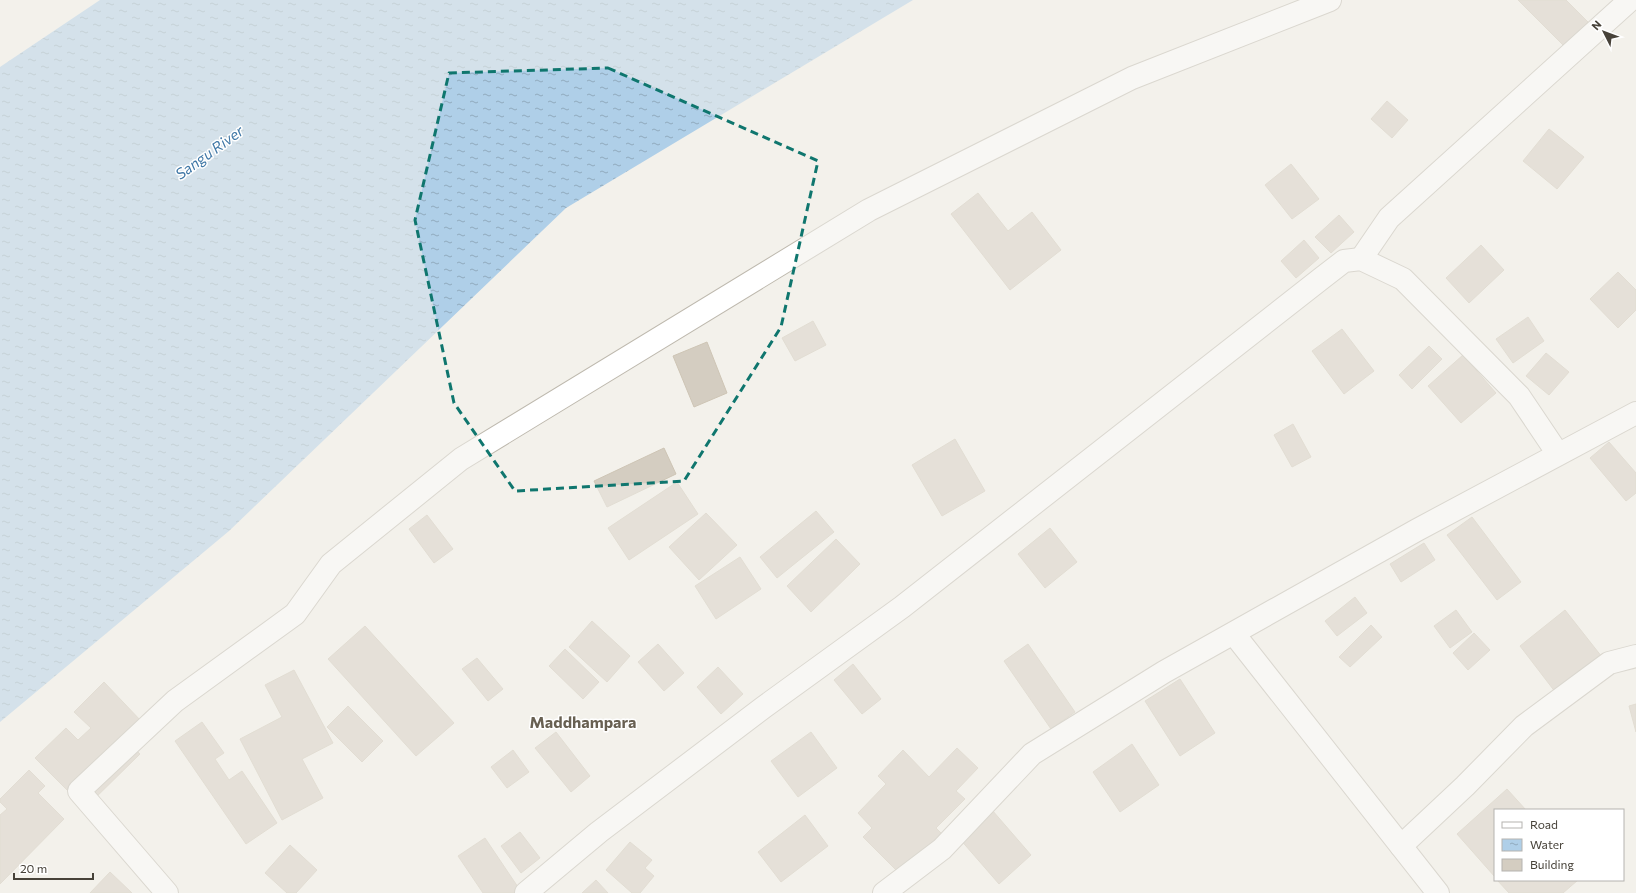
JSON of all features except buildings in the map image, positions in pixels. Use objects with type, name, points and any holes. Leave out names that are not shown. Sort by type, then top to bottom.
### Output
[{"type":"street","points":[[167,893],[79,791],[175,701],[295,614],[331,564],[461,459],[869,210],[1132,78],[1330,0]]},
{"type":"street","points":[[1360,259],[1389,218],[1630,0]]},
{"type":"street","points":[[526,893],[605,827],[902,607],[1344,261],[1360,259],[1403,279],[1519,396],[1558,454]]},
{"type":"street","points":[[884,893],[942,849],[1032,754],[1164,672],[1417,530],[1636,413]]},
{"type":"street","points":[[1234,634],[1438,893]]},
{"type":"street","points":[[1402,846],[1465,786],[1524,726],[1608,663],[1636,656]]},
{"type":"highlighted area","points":[[608,68],[818,161],[781,327],[684,481],[515,491],[454,403],[415,220],[449,73]]},
{"type":"water","name":"Sangu River","points":[[100,0],[913,0],[566,208],[229,531],[0,722],[0,67]]},
{"type":"district","name":"Maddhampara","points":[[583,721]]}]
